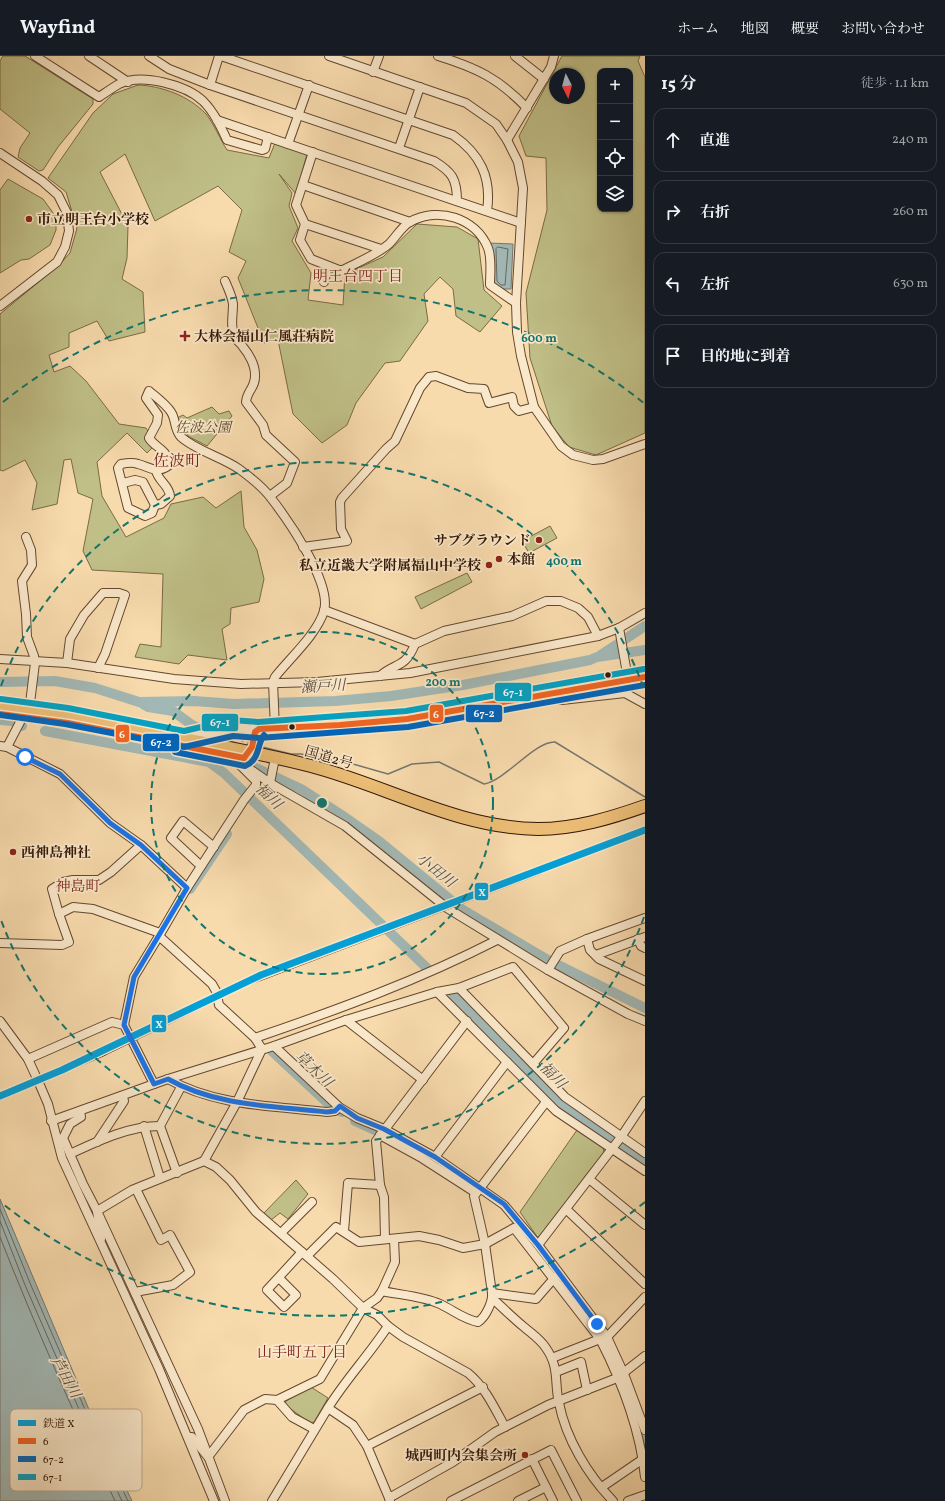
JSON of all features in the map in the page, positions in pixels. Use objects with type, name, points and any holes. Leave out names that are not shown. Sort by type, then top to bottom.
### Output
[{"type":"highway","name":"国道2号","points":[[0,707],[23,715],[244,758]]},
{"type":"highway","name":"国道2号","points":[[0,714],[23,715],[184,739],[244,758],[273,771],[342,782],[453,822],[503,833],[534,835],[564,834],[607,825],[645,813]]},
{"type":"highway","name":"国道2号","points":[[273,771],[337,774],[456,816],[505,826],[540,829],[560,827],[587,823],[645,806]]},
{"type":"street","points":[[35,56],[99,98],[120,84],[148,80],[163,82],[190,92],[203,101],[217,120],[227,140],[230,142],[262,150],[265,149],[268,137]]},
{"type":"street","points":[[89,56],[128,82]]},
{"type":"street","points":[[149,56],[169,68],[210,85],[434,161],[446,169],[452,176],[457,187],[457,201]]},
{"type":"street","points":[[210,85],[220,56],[309,85],[452,135],[465,144],[478,158],[485,175],[488,194],[487,211]]},
{"type":"street","points":[[329,56],[466,103],[496,124],[507,140],[518,162],[523,188],[516,303],[520,356],[534,407],[561,446],[573,455],[593,460],[603,459],[645,444]]},
{"type":"street","points":[[373,72],[378,56]]},
{"type":"street","points":[[438,56],[486,74],[502,84],[527,108]]},
{"type":"street","points":[[507,140],[544,79],[554,56]]},
{"type":"street","points":[[519,57],[544,79]]},
{"type":"street","points":[[163,82],[169,68]]},
{"type":"street","points":[[288,144],[309,85]]},
{"type":"street","points":[[399,148],[420,87]]},
{"type":"street","points":[[217,120],[521,223]]},
{"type":"street","points":[[313,152],[296,205],[305,224],[300,240],[310,259],[339,270],[343,270],[381,248],[410,222],[439,215],[455,217],[469,224],[480,234],[488,249],[490,285],[516,303]]},
{"type":"street","points":[[0,153],[42,181],[58,195],[67,213],[69,231],[65,247],[57,262],[0,306]]},
{"type":"street","points":[[303,185],[410,222]]},
{"type":"street","points":[[305,224],[381,248]]},
{"type":"street","points":[[324,282],[328,266]]},
{"type":"street","points":[[225,281],[230,291],[233,304],[231,318],[236,339],[243,346],[252,360],[256,373],[255,386],[247,395],[246,402],[263,425],[266,435],[296,462],[287,483],[270,496]]},
{"type":"street","points":[[303,547],[347,541],[341,529],[342,498],[396,440],[420,388],[429,377],[436,376],[468,388],[484,389],[489,403],[512,397],[514,406],[519,411],[534,407]]},
{"type":"street","points":[[123,483],[136,480],[143,482],[155,505],[152,513],[145,516],[128,508],[123,483],[118,468],[121,464],[137,463],[156,471],[162,470],[168,466],[169,459],[162,449],[154,444],[149,438],[157,423],[158,415],[146,398],[149,390],[171,412],[181,436],[214,456],[229,462],[254,481],[270,496],[303,547],[319,575],[324,594],[324,610],[315,629],[275,677],[273,683],[275,726]]},
{"type":"street","points":[[155,505],[161,504],[170,496],[168,488],[158,478],[156,471]]},
{"type":"street","points":[[26,537],[31,550],[32,564],[22,581],[27,637],[35,662],[23,715],[3,747],[60,774],[110,823],[141,845],[187,888]]},
{"type":"street","points":[[67,663],[70,639],[84,615],[103,593],[119,592],[125,595],[105,654],[98,668]]},
{"type":"street","points":[[324,610],[415,644],[444,631],[512,616],[546,601],[561,601],[578,608],[588,617],[598,636]]},
{"type":"street","points":[[0,659],[67,663],[174,679],[241,684],[317,682],[380,677],[472,662],[598,636],[620,630],[645,613]]},
{"type":"street","points":[[620,630],[628,677]]},
{"type":"street","points":[[380,677],[388,669],[403,664],[411,655],[415,644]]},
{"type":"street","points":[[184,739],[232,728],[258,730],[275,726],[407,719],[541,696],[628,677],[645,677]]},
{"type":"street","points":[[541,696],[562,700],[625,692],[645,704]]},
{"type":"street","points":[[244,758],[252,747],[255,732],[258,730]]},
{"type":"street","points":[[244,758],[247,767],[273,771],[345,826],[443,905],[497,940],[628,1014],[645,1021]]},
{"type":"street","points":[[154,1084],[124,1025],[134,977],[187,888],[244,800],[256,785],[256,781],[244,758]]},
{"type":"street","points":[[202,866],[171,838],[183,821],[214,847]]},
{"type":"street","points":[[0,943],[62,945],[68,942],[52,889],[68,881],[99,880],[111,872],[141,845]]},
{"type":"street","points":[[59,914],[73,907],[93,909],[159,934],[212,984],[216,991]]},
{"type":"street","points":[[549,969],[560,951],[587,939],[645,918]]},
{"type":"street","points":[[596,956],[642,938],[641,946],[645,948]]},
{"type":"street","points":[[587,939],[590,950],[596,956],[645,981]]},
{"type":"street","points":[[255,1038],[402,984],[451,963],[497,940]]},
{"type":"street","points":[[51,1121],[123,1097],[168,1079],[274,1046],[346,1020],[437,992],[459,988],[513,968],[564,1028],[532,1064]]},
{"type":"street","points":[[459,988],[565,1097],[620,1138],[645,1153]]},
{"type":"street","points":[[437,992],[556,1111],[645,1171]]},
{"type":"street","points":[[218,1000],[219,1005],[255,1038],[262,1049]]},
{"type":"street","points":[[346,1020],[423,1080]]},
{"type":"street","points":[[0,1021],[28,1059],[48,1104],[51,1121],[62,1158],[159,1369],[214,1500]]},
{"type":"street","points":[[385,1238],[384,1197],[380,1185],[376,1142],[467,1021]]},
{"type":"street","points":[[28,1059],[112,1022],[124,1025]]},
{"type":"street","points":[[274,1046],[338,1108],[478,1191],[504,1204],[516,1226],[603,1338],[645,1430]]},
{"type":"street","points":[[97,1211],[136,1189],[204,1161],[236,1102],[262,1049]]},
{"type":"street","points":[[435,1157],[506,1062]]},
{"type":"street","points":[[168,1079],[181,1087],[236,1102],[327,1112],[338,1108]]},
{"type":"street","points":[[177,1173],[160,1126],[181,1087]]},
{"type":"street","points":[[97,1142],[124,1101],[123,1097]]},
{"type":"street","points":[[382,1291],[424,1299],[440,1304],[468,1320],[478,1322],[484,1318],[492,1296],[484,1244],[474,1196],[546,1102]]},
{"type":"street","points":[[538,1245],[567,1210],[644,1103]]},
{"type":"street","points":[[80,1111],[81,1117],[70,1124],[63,1138],[82,1184],[97,1211],[183,1397],[225,1501]]},
{"type":"street","points":[[70,1154],[97,1142],[144,1126],[160,1126]]},
{"type":"street","points":[[144,1126],[160,1178]]},
{"type":"street","points":[[382,1133],[435,1157],[478,1191]]},
{"type":"street","points":[[62,1158],[82,1184]]},
{"type":"street","points":[[204,1161],[216,1167],[230,1180],[256,1212],[282,1233],[363,1308],[377,1315],[388,1326],[403,1337],[468,1373],[483,1387],[505,1427]]},
{"type":"street","points":[[589,1179],[645,1224]]},
{"type":"street","points":[[344,1231],[348,1183],[380,1185]]},
{"type":"street","points":[[135,1292],[173,1285],[190,1272],[170,1235],[161,1240],[136,1189]]},
{"type":"street","points":[[282,1233],[312,1202]]},
{"type":"street","points":[[567,1210],[645,1284]]},
{"type":"street","points":[[97,1211],[102,1247]]},
{"type":"street","points":[[279,1278],[336,1227],[359,1242],[385,1238],[394,1239],[419,1236],[439,1240],[463,1248],[484,1244],[516,1226]]},
{"type":"street","points":[[516,1226],[538,1245],[556,1276]]},
{"type":"street","points":[[208,1457],[244,1410],[265,1400],[277,1400],[320,1378],[326,1370],[329,1360],[363,1308],[377,1298],[382,1291],[395,1262],[394,1239]]},
{"type":"street","points":[[492,1296],[536,1299],[556,1276]]},
{"type":"street","points":[[120,1285],[146,1316]]},
{"type":"street","points":[[492,1296],[540,1339],[552,1358],[556,1372],[558,1402],[575,1447],[595,1478],[613,1501]]},
{"type":"street","points":[[552,1358],[603,1338],[645,1297]]},
{"type":"street","points":[[272,1501],[314,1429],[344,1382],[368,1356],[388,1326]]},
{"type":"street","points":[[328,1408],[353,1425],[367,1446],[390,1500],[453,1462],[505,1427],[558,1402],[620,1376],[645,1356]]},
{"type":"street","points":[[556,1372],[581,1362],[587,1390]]},
{"type":"street","points":[[159,1369],[165,1370],[179,1396],[183,1397]]},
{"type":"street","points":[[620,1376],[639,1435],[645,1477]]},
{"type":"street","points":[[367,1446],[483,1387]]},
{"type":"street","points":[[277,1400],[292,1417],[314,1429]]},
{"type":"street","points":[[188,1437],[192,1437],[208,1457]]},
{"type":"street","points":[[451,1501],[552,1450],[577,1501]]},
{"type":"street","points":[[532,1459],[553,1501]]},
{"type":"street","points":[[602,1487],[643,1459]]},
{"type":"street","points":[[518,1501],[546,1487]]},
{"type":"street","points":[[628,1501],[645,1495]]},
{"type":"green space","points":[[3,56],[25,56],[93,99],[93,104],[58,147],[43,170],[39,171],[18,157],[20,148],[30,133],[0,109],[0,61]]},
{"type":"green space","points":[[562,56],[640,56],[638,61],[645,77],[645,433],[596,455],[569,447],[552,426],[530,358],[526,293],[547,210],[546,158],[526,156],[519,136],[549,80],[549,104],[585,104],[585,68],[556,68]]},
{"type":"green space","points":[[138,85],[166,90],[192,102],[206,114],[212,122],[227,150],[269,158],[275,143],[307,154],[296,194],[279,174],[292,193],[289,206],[298,228],[292,241],[311,273],[308,300],[343,305],[345,274],[383,257],[417,224],[457,227],[478,239],[484,290],[502,306],[480,332],[456,316],[453,289],[440,277],[424,294],[428,321],[400,361],[385,363],[356,403],[347,425],[322,443],[293,414],[278,340],[264,343],[238,278],[246,261],[229,252],[242,210],[218,186],[155,221],[125,154],[100,172],[128,226],[127,258],[122,279],[143,292],[145,332],[109,341],[97,321],[69,333],[69,347],[49,355],[54,372],[70,366],[86,381],[119,424],[146,428],[156,444],[147,453],[127,433],[97,462],[102,496],[126,537],[164,518],[171,504],[203,497],[216,508],[241,491],[244,527],[257,550],[264,579],[259,602],[231,608],[230,624],[222,629],[227,660],[188,655],[179,664],[135,657],[140,644],[161,647],[163,574],[92,570],[83,551],[93,499],[78,493],[71,459],[64,460],[57,504],[32,510],[37,483],[25,460],[3,471],[0,470],[0,314],[58,266],[70,253],[77,228],[66,192],[48,178],[93,113],[113,94]]},
{"type":"green space","name":"市立明王台小学校","points":[[8,179],[43,199],[56,217],[56,230],[50,245],[29,259],[21,260],[0,273],[0,190]]},
{"type":"green space","name":"佐波公園","points":[[212,407],[219,414],[229,411],[232,416],[207,446],[188,436],[177,418],[183,415],[187,418]]},
{"type":"green space","name":"サブグラウンド","points":[[550,526],[557,538],[529,553],[522,541]]},
{"type":"green space","points":[[467,573],[472,582],[421,609],[415,597]]},
{"type":"green space","points":[[577,1130],[603,1147],[604,1152],[538,1238],[520,1212]]},
{"type":"green space","points":[[296,1180],[308,1194],[288,1219],[280,1213],[271,1220],[263,1214]]},
{"type":"green space","points":[[311,1387],[328,1398],[314,1422],[310,1423],[284,1404],[286,1401]]},
{"type":"water","points":[[489,243],[513,244],[511,289],[500,289],[494,285]]},
{"type":"water","name":"芦田川","points":[[0,1199],[89,1409],[10,1409],[10,1491],[127,1491],[132,1501],[0,1501]]},
{"type":"waterway","points":[[601,655],[645,626]]},
{"type":"waterway","name":"瀬戸川","points":[[0,682],[55,681],[95,688],[139,702],[194,701],[234,704],[335,701],[391,696],[463,685],[590,660],[597,657],[645,650]]},
{"type":"waterway","name":"小田川","points":[[143,704],[148,707],[173,711],[192,725],[231,745]]},
{"type":"waterway","name":"福川","points":[[0,720],[12,721],[22,726]]},
{"type":"waterway","name":"小田川","points":[[196,727],[207,730]]},
{"type":"waterway","name":"福川","points":[[45,731],[209,762],[224,773],[428,969]]},
{"type":"waterway","points":[[220,734],[243,741]]},
{"type":"waterway","points":[[262,747],[291,754],[301,754],[353,764],[388,774],[412,764],[439,762],[484,784],[502,776],[547,743],[555,742],[645,797]]},
{"type":"waterway","name":"小田川","points":[[256,768],[301,789],[346,818],[379,841],[463,910],[548,960],[645,1008]]},
{"type":"waterway","name":"草木川","points":[[190,889],[227,834]]},
{"type":"waterway","name":"福川","points":[[452,993],[562,1105],[645,1163]]},
{"type":"waterway","name":"草木川","points":[[272,1051],[330,1105],[342,1112]]},
{"type":"waterway","name":"草木川","points":[[355,1121],[390,1137]]},
{"type":"waterway","name":"草木川","points":[[636,1416],[645,1450]]},
{"type":"railway","points":[[0,1099],[105,1054],[246,985],[540,873]]},
{"type":"rail line","name":"X","points":[[0,1096],[62,1070],[261,975],[645,830]]},
{"type":"transit line","name":"67-1","points":[[1,699],[68,708],[184,731],[231,720],[258,722],[406,711],[644,669]]},
{"type":"transit line","name":"6","points":[[244,758],[252,747],[255,732],[259,729],[340,725],[407,719],[645,677]]},
{"type":"transit line","name":"67-2","points":[[0,715],[65,724],[184,747],[233,736],[259,738],[408,727],[645,685]]},
{"type":"transit line","name":"6","points":[[0,714],[68,723],[244,758]]},
{"type":"transit line","name":"67-2","points":[[175,752],[245,766],[256,756],[264,735]]},
{"type":"place","name":"市立明王台小学校","points":[[29,219]]},
{"type":"place","name":"大林会福山仁風荘病院","points":[[185,336]]},
{"type":"place","name":"サブグラウンド","points":[[539,540]]},
{"type":"place","name":"本館","points":[[499,559]]},
{"type":"place","name":"私立近畿大学附属福山中学校","points":[[489,565]]},
{"type":"place","name":"西神島神社","points":[[13,852]]},
{"type":"place","name":"城西町内会集会所","points":[[525,1455]]},
{"type":"district","name":"明王台四丁目","points":[[358,276]]},
{"type":"district","name":"佐波町","points":[[177,460]]},
{"type":"district","name":"神島町","points":[[78,886]]},
{"type":"district","name":"山手町五丁目","points":[[302,1352]]},
{"type":"route","points":[[25,757],[60,774],[110,823],[141,845],[187,888],[134,977],[124,1025],[154,1084],[168,1079],[181,1087],[236,1102],[327,1112],[335,1111],[340,1106],[357,1118],[384,1129],[435,1157],[504,1204],[538,1245],[597,1324]]}]
